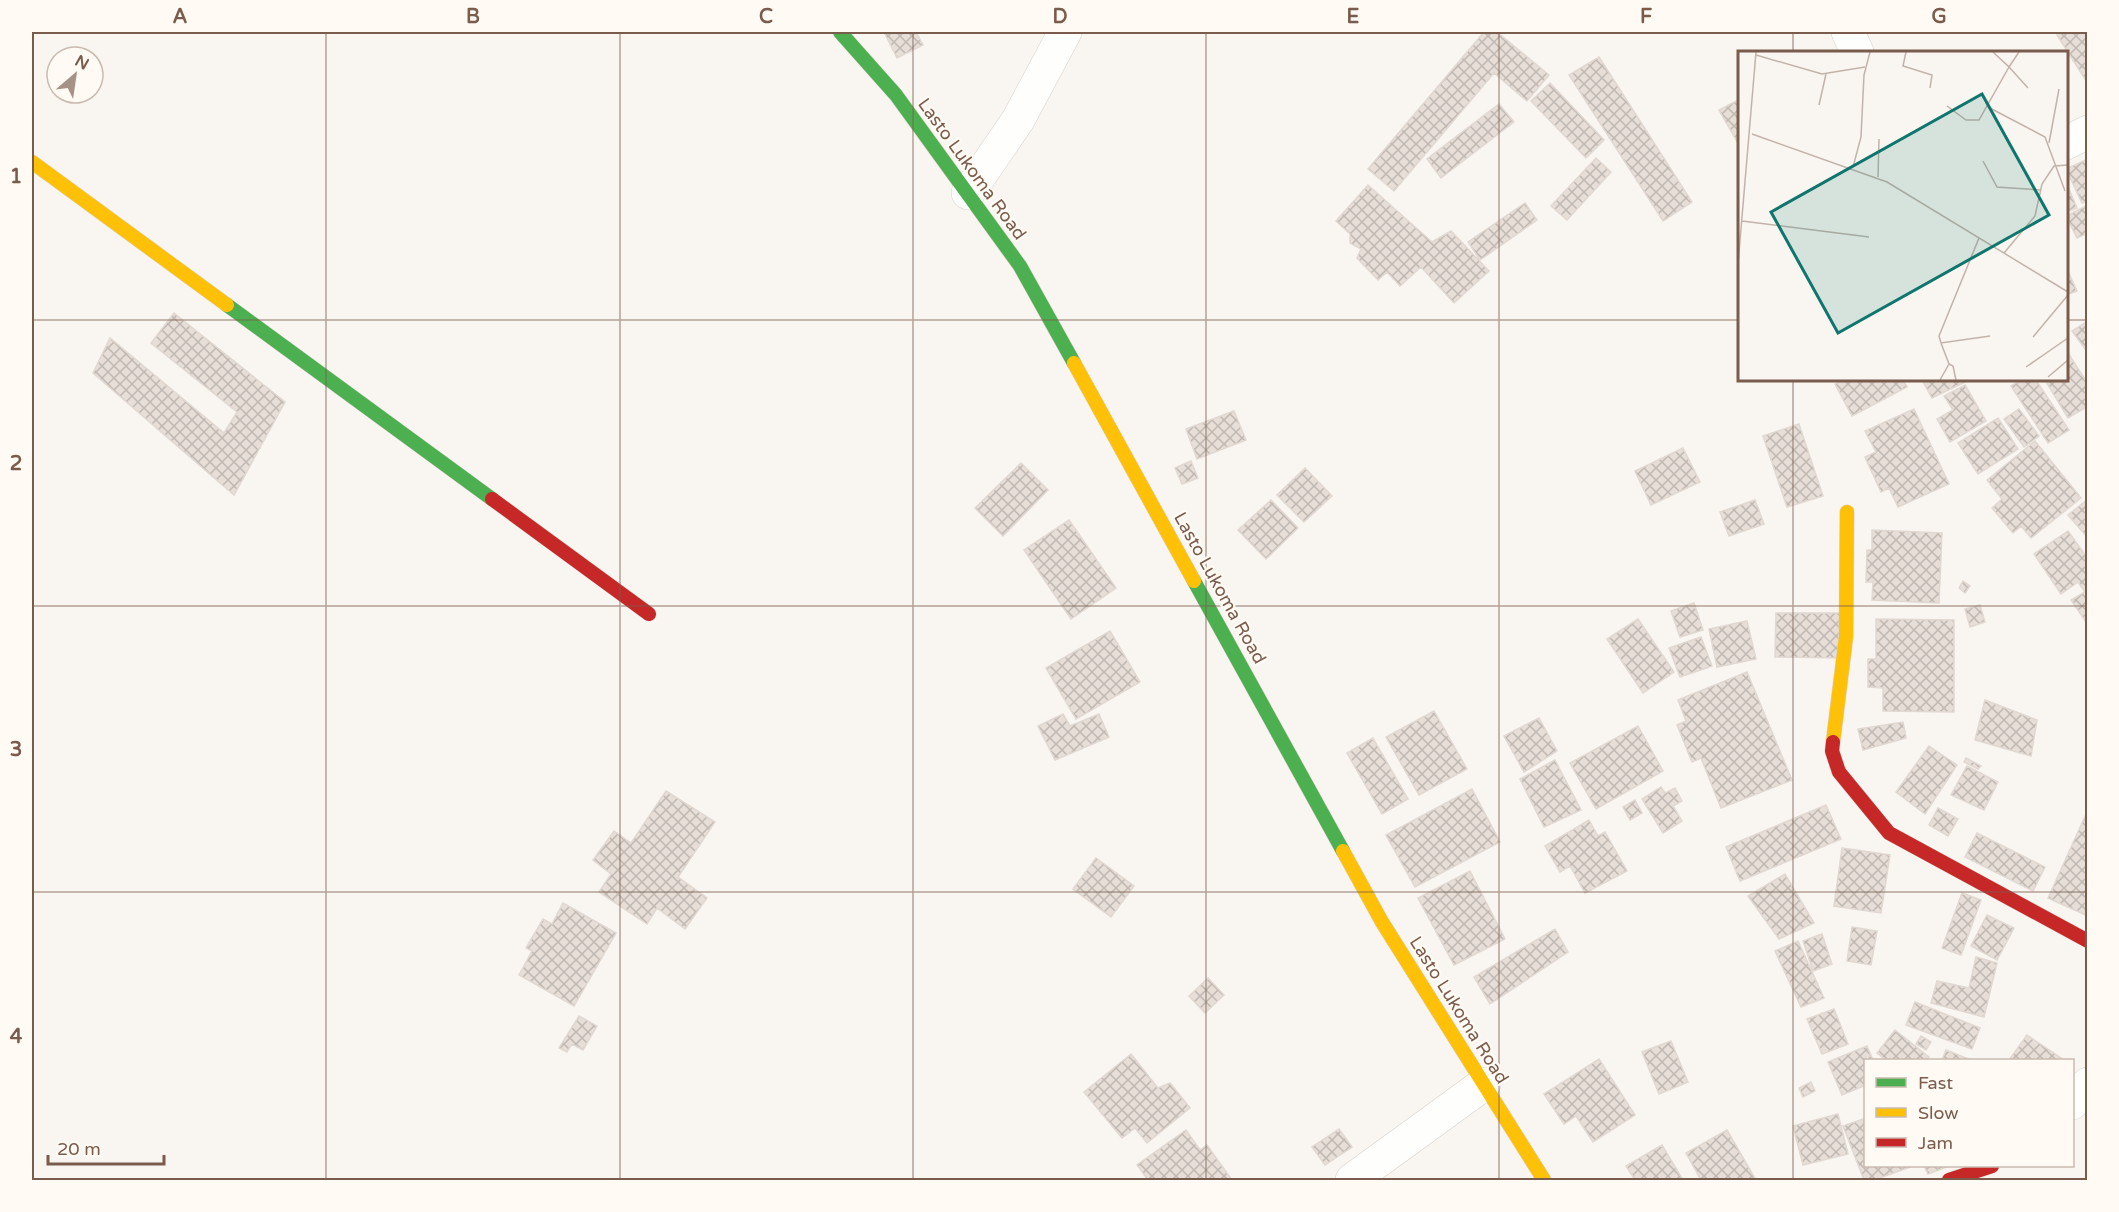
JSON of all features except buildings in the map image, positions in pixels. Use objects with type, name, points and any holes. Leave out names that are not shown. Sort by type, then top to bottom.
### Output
[{"type":"street","name":"Lasto Lukoma Road","points":[[840,32],[896,95],[1020,266],[1382,922],[1544,1180]]},
{"type":"street","points":[[968,193],[1018,120],[1065,32]]},
{"type":"street","points":[[1848,32],[1857,51]]},
{"type":"street","points":[[2068,142],[2088,132]]},
{"type":"street","points":[[32,162],[648,614]]},
{"type":"street","points":[[1847,512],[1846,637],[1832,752],[1839,772],[1889,833],[2088,941]]},
{"type":"street","points":[[1352,1180],[1484,1084]]},
{"type":"street","points":[[2074,1102],[2088,1084]]},
{"type":"street","points":[[1949,1180],[1989,1167]]},
{"type":"traffic: fast","points":[[840,32],[896,95],[1020,266],[1074,363]]},
{"type":"traffic: fast","points":[[227,305],[492,499]]},
{"type":"traffic: fast","points":[[1194,581],[1343,851]]},
{"type":"traffic: slow","points":[[32,162],[227,305]]},
{"type":"traffic: slow","points":[[1074,363],[1194,581]]},
{"type":"traffic: slow","points":[[1833,742],[1846,637],[1847,512]]},
{"type":"traffic: slow","points":[[1343,851],[1382,922],[1544,1180]]},
{"type":"traffic: jam","points":[[492,499],[649,614]]},
{"type":"traffic: jam","points":[[1833,742],[1832,751],[1839,772],[1889,833],[2088,941]]},
{"type":"traffic: jam","points":[[1949,1180],[1989,1167]]}]
